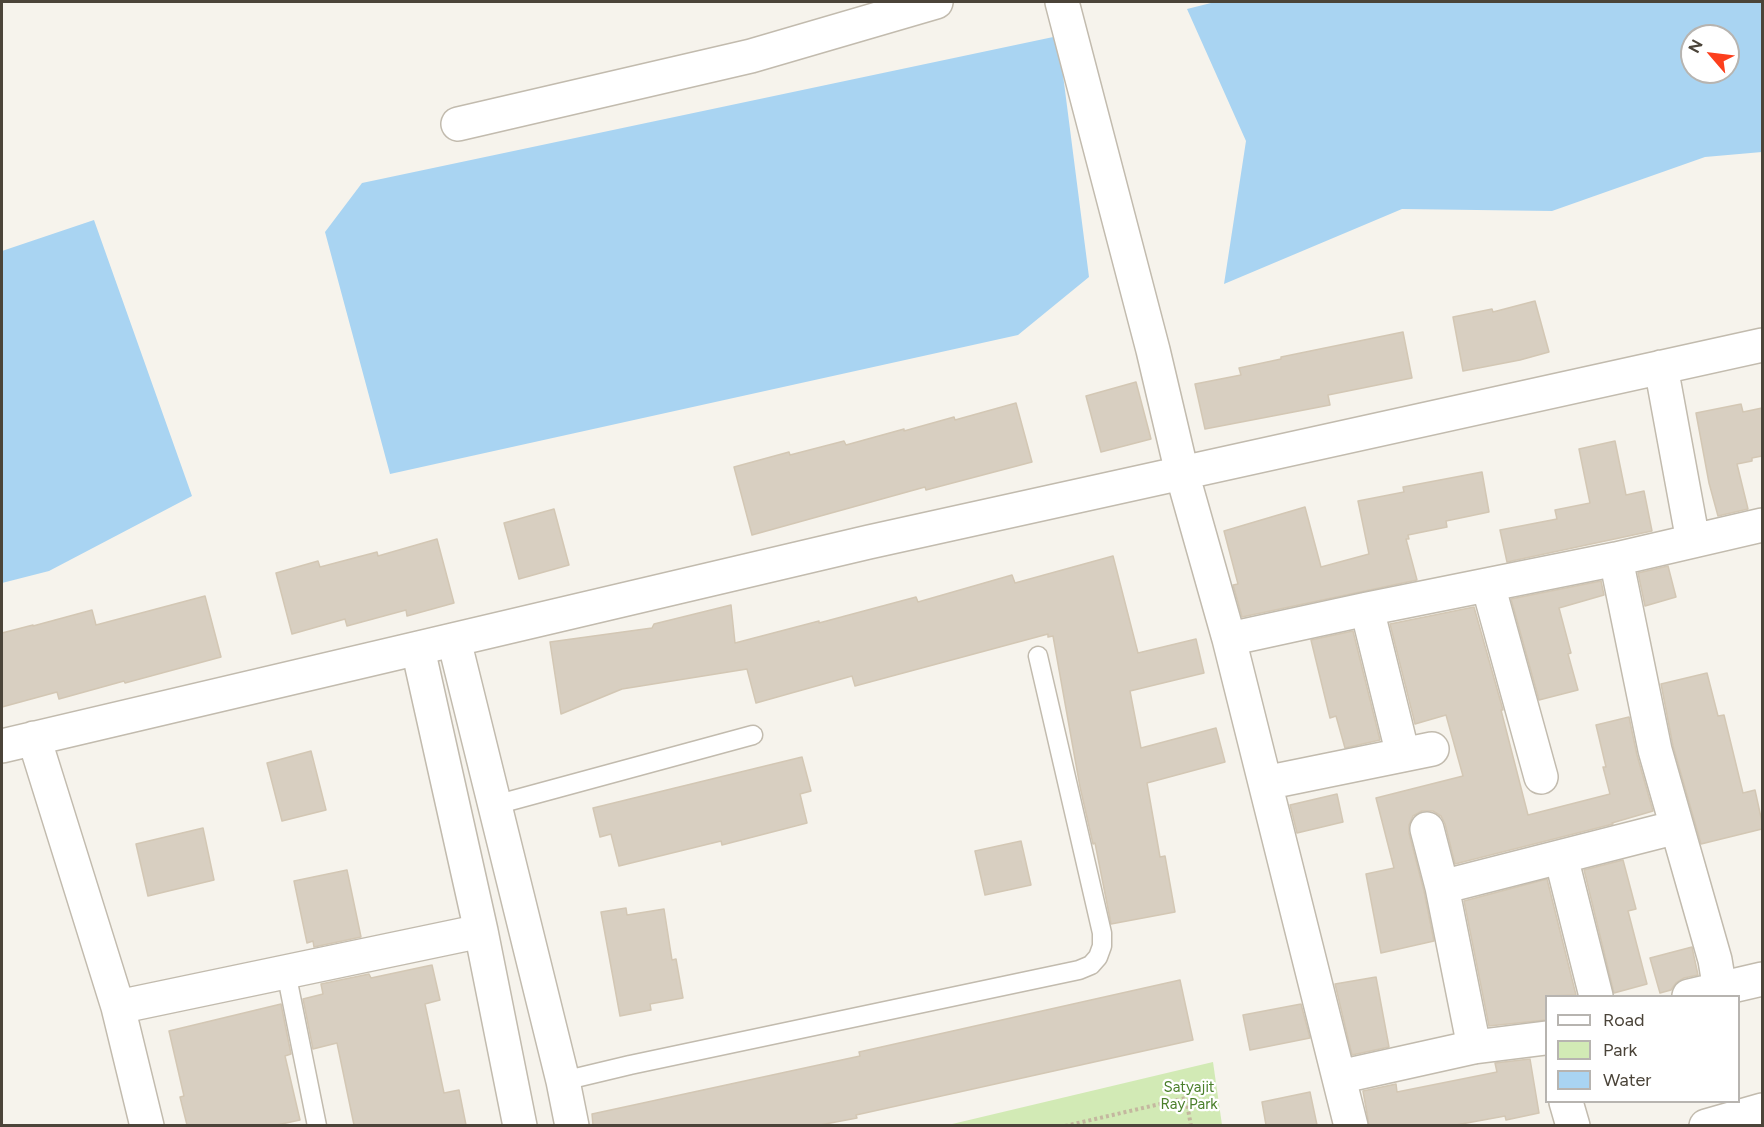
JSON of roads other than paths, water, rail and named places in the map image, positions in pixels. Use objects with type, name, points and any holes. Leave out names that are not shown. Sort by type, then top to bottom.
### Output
[{"type":"street","points":[[458,124],[751,56],[936,2]]},
{"type":"street","points":[[1062,2],[1153,350],[1182,473],[1228,639],[1351,1125]]},
{"type":"street","points":[[2,746],[869,542],[1762,345]]},
{"type":"street","points":[[1661,367],[1693,541]]},
{"type":"street","points":[[1228,639],[1616,559],[1762,525]]},
{"type":"street","points":[[1616,559],[1654,750],[1715,960],[1721,992]]},
{"type":"street","points":[[1488,585],[1540,777]]},
{"type":"street","points":[[1265,783],[1418,752],[1367,609]]},
{"type":"street","points":[[454,640],[572,1125]]},
{"type":"street","points":[[418,649],[481,931],[520,1125]]},
{"type":"street","points":[[34,738],[118,1007],[147,1125]]},
{"type":"street","points":[[1442,887],[1677,827]]},
{"type":"street","points":[[1427,829],[1442,887],[1474,1047]]},
{"type":"street","points":[[1561,857],[1596,995]]},
{"type":"street","points":[[118,1007],[481,931]]},
{"type":"street","points":[[1697,995],[1721,992],[1762,979]]},
{"type":"street","points":[[1339,1077],[1474,1047],[1545,1038]]},
{"type":"street","points":[[513,1094],[563,1081]]},
{"type":"street","points":[[1567,1103],[1573,1125]]},
{"type":"street","points":[[1706,1125],[1747,1109]]},
{"type":"lane","points":[[563,1081],[1079,970],[1091,964],[1098,957],[1102,946],[1102,933],[1038,656]]},
{"type":"lane","points":[[495,805],[753,735]]},
{"type":"lane","points":[[286,972],[317,1125]]},
{"type":"water","points":[[1215,2],[1762,2],[1762,152],[1705,157],[1552,211],[1402,209],[1224,284],[1246,141],[1187,9]]},
{"type":"water","points":[[1058,36],[1089,277],[1018,335],[390,474],[325,232],[362,183]]},
{"type":"water","points":[[94,220],[192,496],[49,571],[2,583],[2,251]]},
{"type":"park label","name":"Satyajit Ray Park","points":[[1189,1096]]}]
